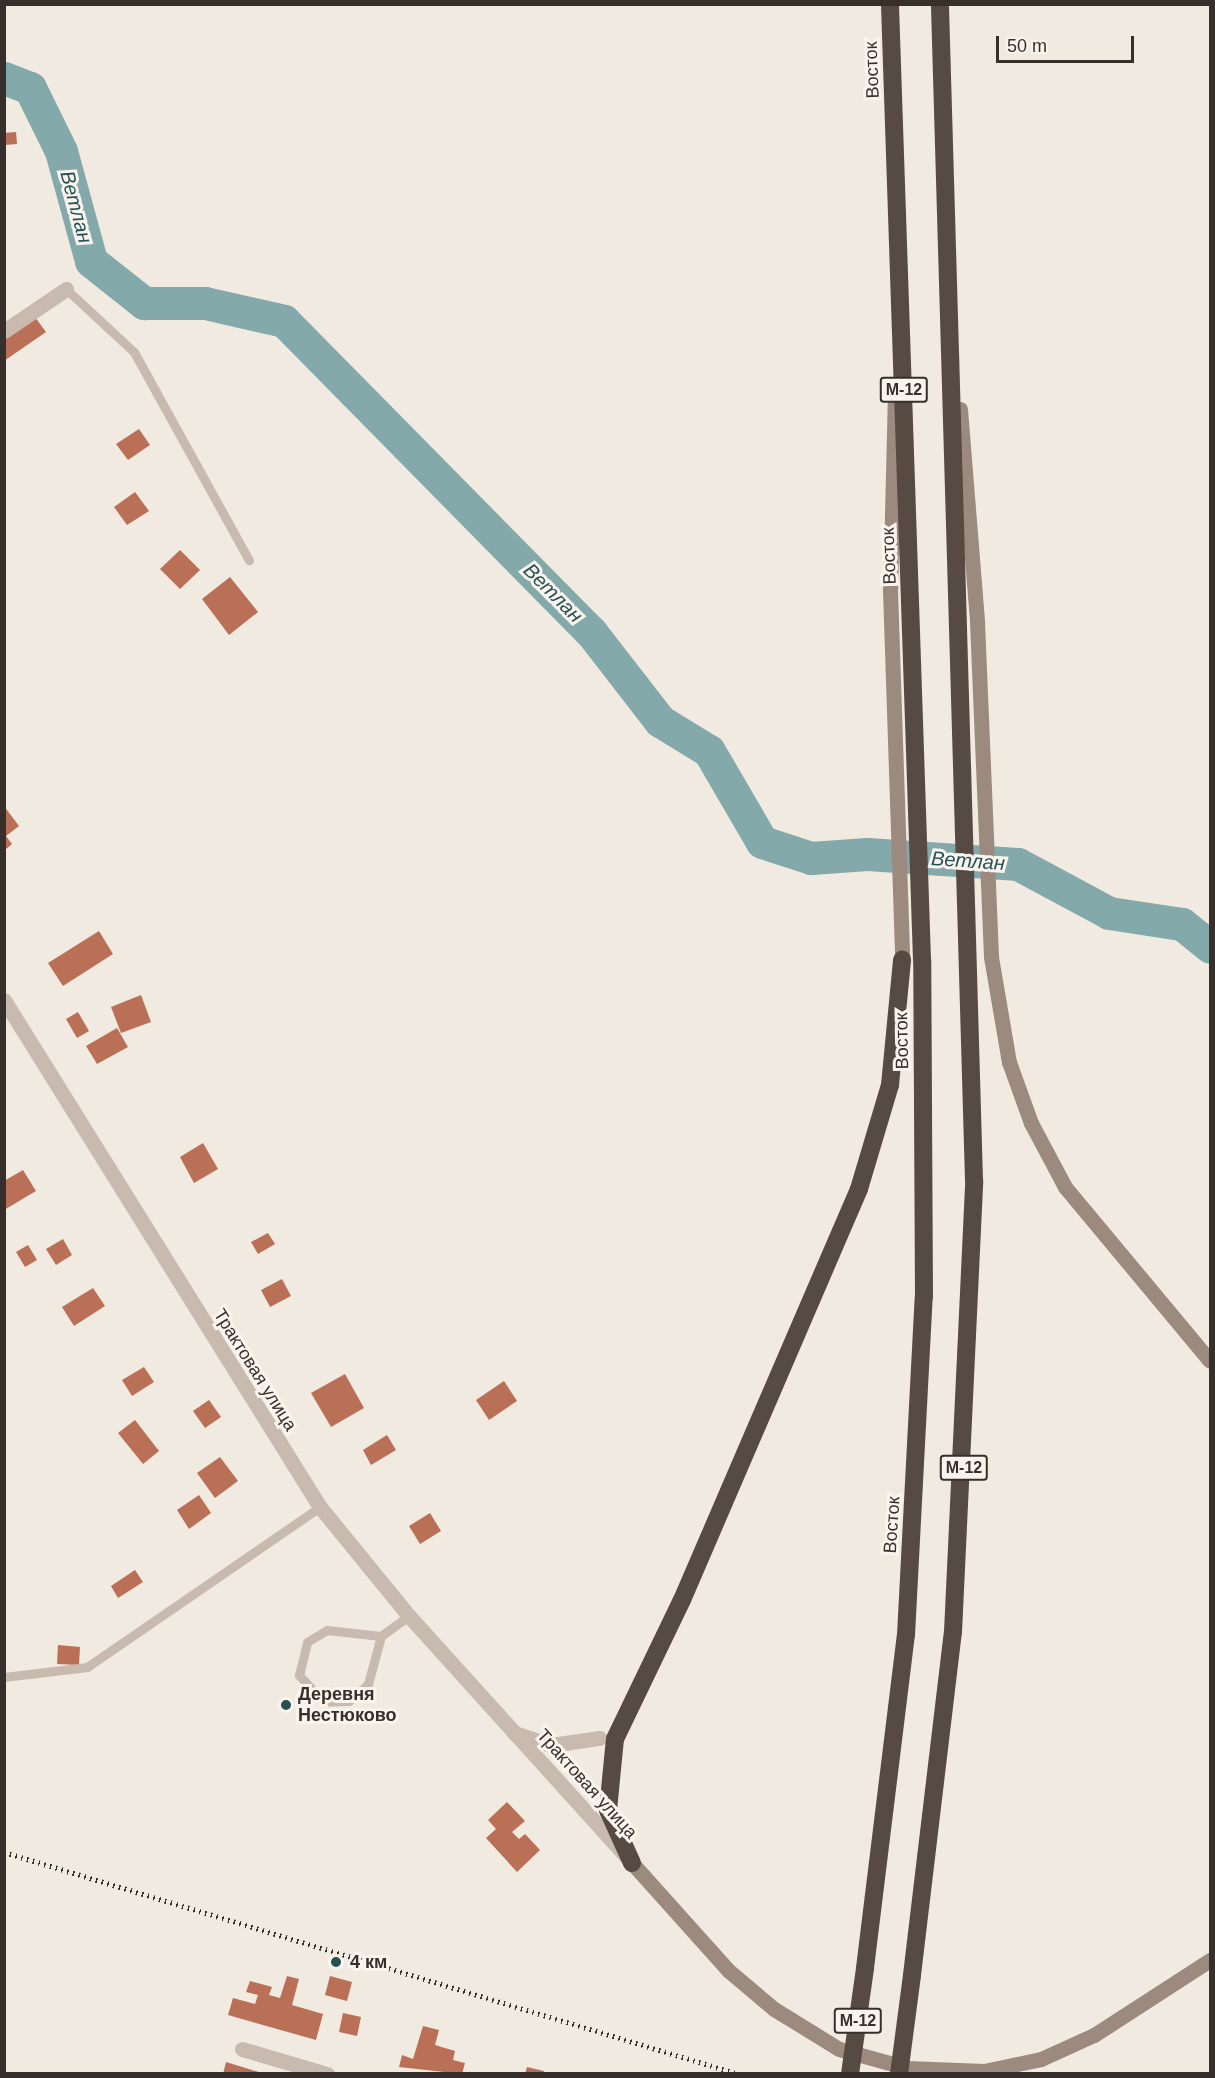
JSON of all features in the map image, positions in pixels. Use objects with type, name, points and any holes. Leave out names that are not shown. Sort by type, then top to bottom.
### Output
[{"type":"highway","name":"Восток","points":[[850,2073],[894,1750],[913,1533],[924,1296],[922,960],[890,4]]},
{"type":"highway","name":"М-12","points":[[898,2073],[942,1758],[967,1413],[974,1180],[940,4]]},
{"type":"highway","points":[[632,1863],[608,1810],[615,1739],[682,1600],[859,1190],[890,1085],[902,960]]},
{"type":"main road","points":[[900,258],[890,548],[902,960]]},
{"type":"main road","points":[[947,258],[983,773],[992,957],[1009,1062],[1047,1157],[1084,1213],[1210,1361]]},
{"type":"main road","points":[[632,1863],[729,1971],[774,2009],[839,2049],[907,2068],[984,2071],[1041,2059],[1094,2035],[1210,1960]]},
{"type":"street","points":[[4,331],[66,289]]},
{"type":"street","name":"Трактовая улица","points":[[4,1000],[320,1507],[409,1616],[632,1863]]},
{"type":"street","name":"Трактовая улица","points":[[513,1732],[551,1744],[598,1738]]},
{"type":"street","points":[[242,2049],[327,2073]]},
{"type":"lane","points":[[66,289],[134,352],[249,560]]},
{"type":"lane","points":[[4,1677],[87,1667],[320,1507]]},
{"type":"lane","points":[[381,1636],[368,1684],[360,1694],[336,1704],[324,1702],[304,1686],[298,1664],[316,1635],[338,1630],[370,1639],[381,1636],[409,1616]]},
{"type":"building","points":[[16,132],[17,144],[4,145],[4,133]]},
{"type":"building","points":[[35,317],[46,332],[4,361],[4,339]]},
{"type":"building","points":[[139,429],[150,445],[128,460],[116,444]]},
{"type":"building","points":[[135,492],[149,511],[127,525],[114,507]]},
{"type":"building","points":[[180,550],[200,570],[180,589],[160,569]]},
{"type":"building","points":[[230,577],[258,612],[229,635],[202,599]]},
{"type":"building","points":[[4,806],[19,826],[6,836],[12,844],[5,850]]},
{"type":"building","points":[[99,931],[113,954],[63,986],[48,963]]},
{"type":"building","points":[[141,995],[151,1022],[121,1033],[111,1007]]},
{"type":"building","points":[[78,1012],[89,1031],[77,1038],[66,1019]]},
{"type":"building","points":[[117,1028],[128,1047],[97,1064],[86,1046]]},
{"type":"building","points":[[203,1143],[218,1169],[194,1183],[180,1157]]},
{"type":"building","points":[[23,1170],[36,1191],[4,1210],[4,1181]]},
{"type":"building","points":[[268,1233],[275,1244],[258,1254],[251,1242]]},
{"type":"building","points":[[63,1239],[72,1255],[56,1265],[46,1249]]},
{"type":"building","points":[[28,1245],[37,1260],[25,1267],[16,1252]]},
{"type":"building","points":[[282,1279],[291,1296],[270,1307],[261,1290]]},
{"type":"building","points":[[93,1288],[105,1306],[74,1326],[62,1307]]},
{"type":"building","points":[[144,1367],[154,1382],[132,1396],[122,1380]]},
{"type":"building","points":[[345,1374],[364,1408],[331,1427],[311,1393]]},
{"type":"building","points":[[504,1381],[517,1401],[489,1420],[476,1400]]},
{"type":"building","points":[[209,1400],[221,1417],[205,1428],[193,1411]]},
{"type":"building","points":[[135,1420],[159,1451],[143,1464],[118,1433]]},
{"type":"building","points":[[387,1435],[396,1450],[371,1465],[363,1450]]},
{"type":"building","points":[[220,1457],[238,1481],[215,1498],[197,1473]]},
{"type":"building","points":[[199,1495],[211,1513],[189,1529],[177,1510]]},
{"type":"building","points":[[430,1513],[441,1531],[420,1544],[409,1526]]},
{"type":"building","points":[[135,1570],[143,1582],[118,1598],[111,1586]]},
{"type":"building","points":[[58,1645],[80,1647],[79,1665],[57,1664]]},
{"type":"building","points":[[507,1802],[525,1821],[512,1832],[519,1839],[525,1834],[540,1850],[517,1872],[486,1838],[496,1829],[488,1820]]},
{"type":"building","points":[[287,1976],[299,1979],[292,2005],[323,2014],[316,2040],[228,2015],[233,1998],[255,2004],[258,1995],[246,1992],[250,1981],[272,1987],[269,1995],[280,1998]]},
{"type":"building","points":[[330,1976],[352,1982],[347,2001],[325,1995]]},
{"type":"building","points":[[343,2013],[361,2017],[357,2036],[339,2032]]},
{"type":"building","points":[[423,2026],[439,2030],[435,2045],[455,2051],[453,2060],[465,2063],[462,2074],[399,2067],[402,2055],[413,2059]]},
{"type":"building","points":[[226,2062],[262,2073],[262,2074],[223,2074]]},
{"type":"building","points":[[527,2067],[544,2071],[543,2074],[525,2074]]},
{"type":"waterway","name":"Ветлан","points":[[4,78],[30,88],[61,151],[91,261],[144,303],[205,303],[284,321],[591,632],[660,721],[709,751],[762,842],[811,858],[867,854],[1018,864],[1109,913],[1182,924],[1210,947]]},
{"type":"railway","points":[[4,1852],[739,2074]]},
{"type":"place","name":"Деревня Нестюково","points":[[286,1705]]},
{"type":"place","name":"4 км","points":[[336,1962]]}]
